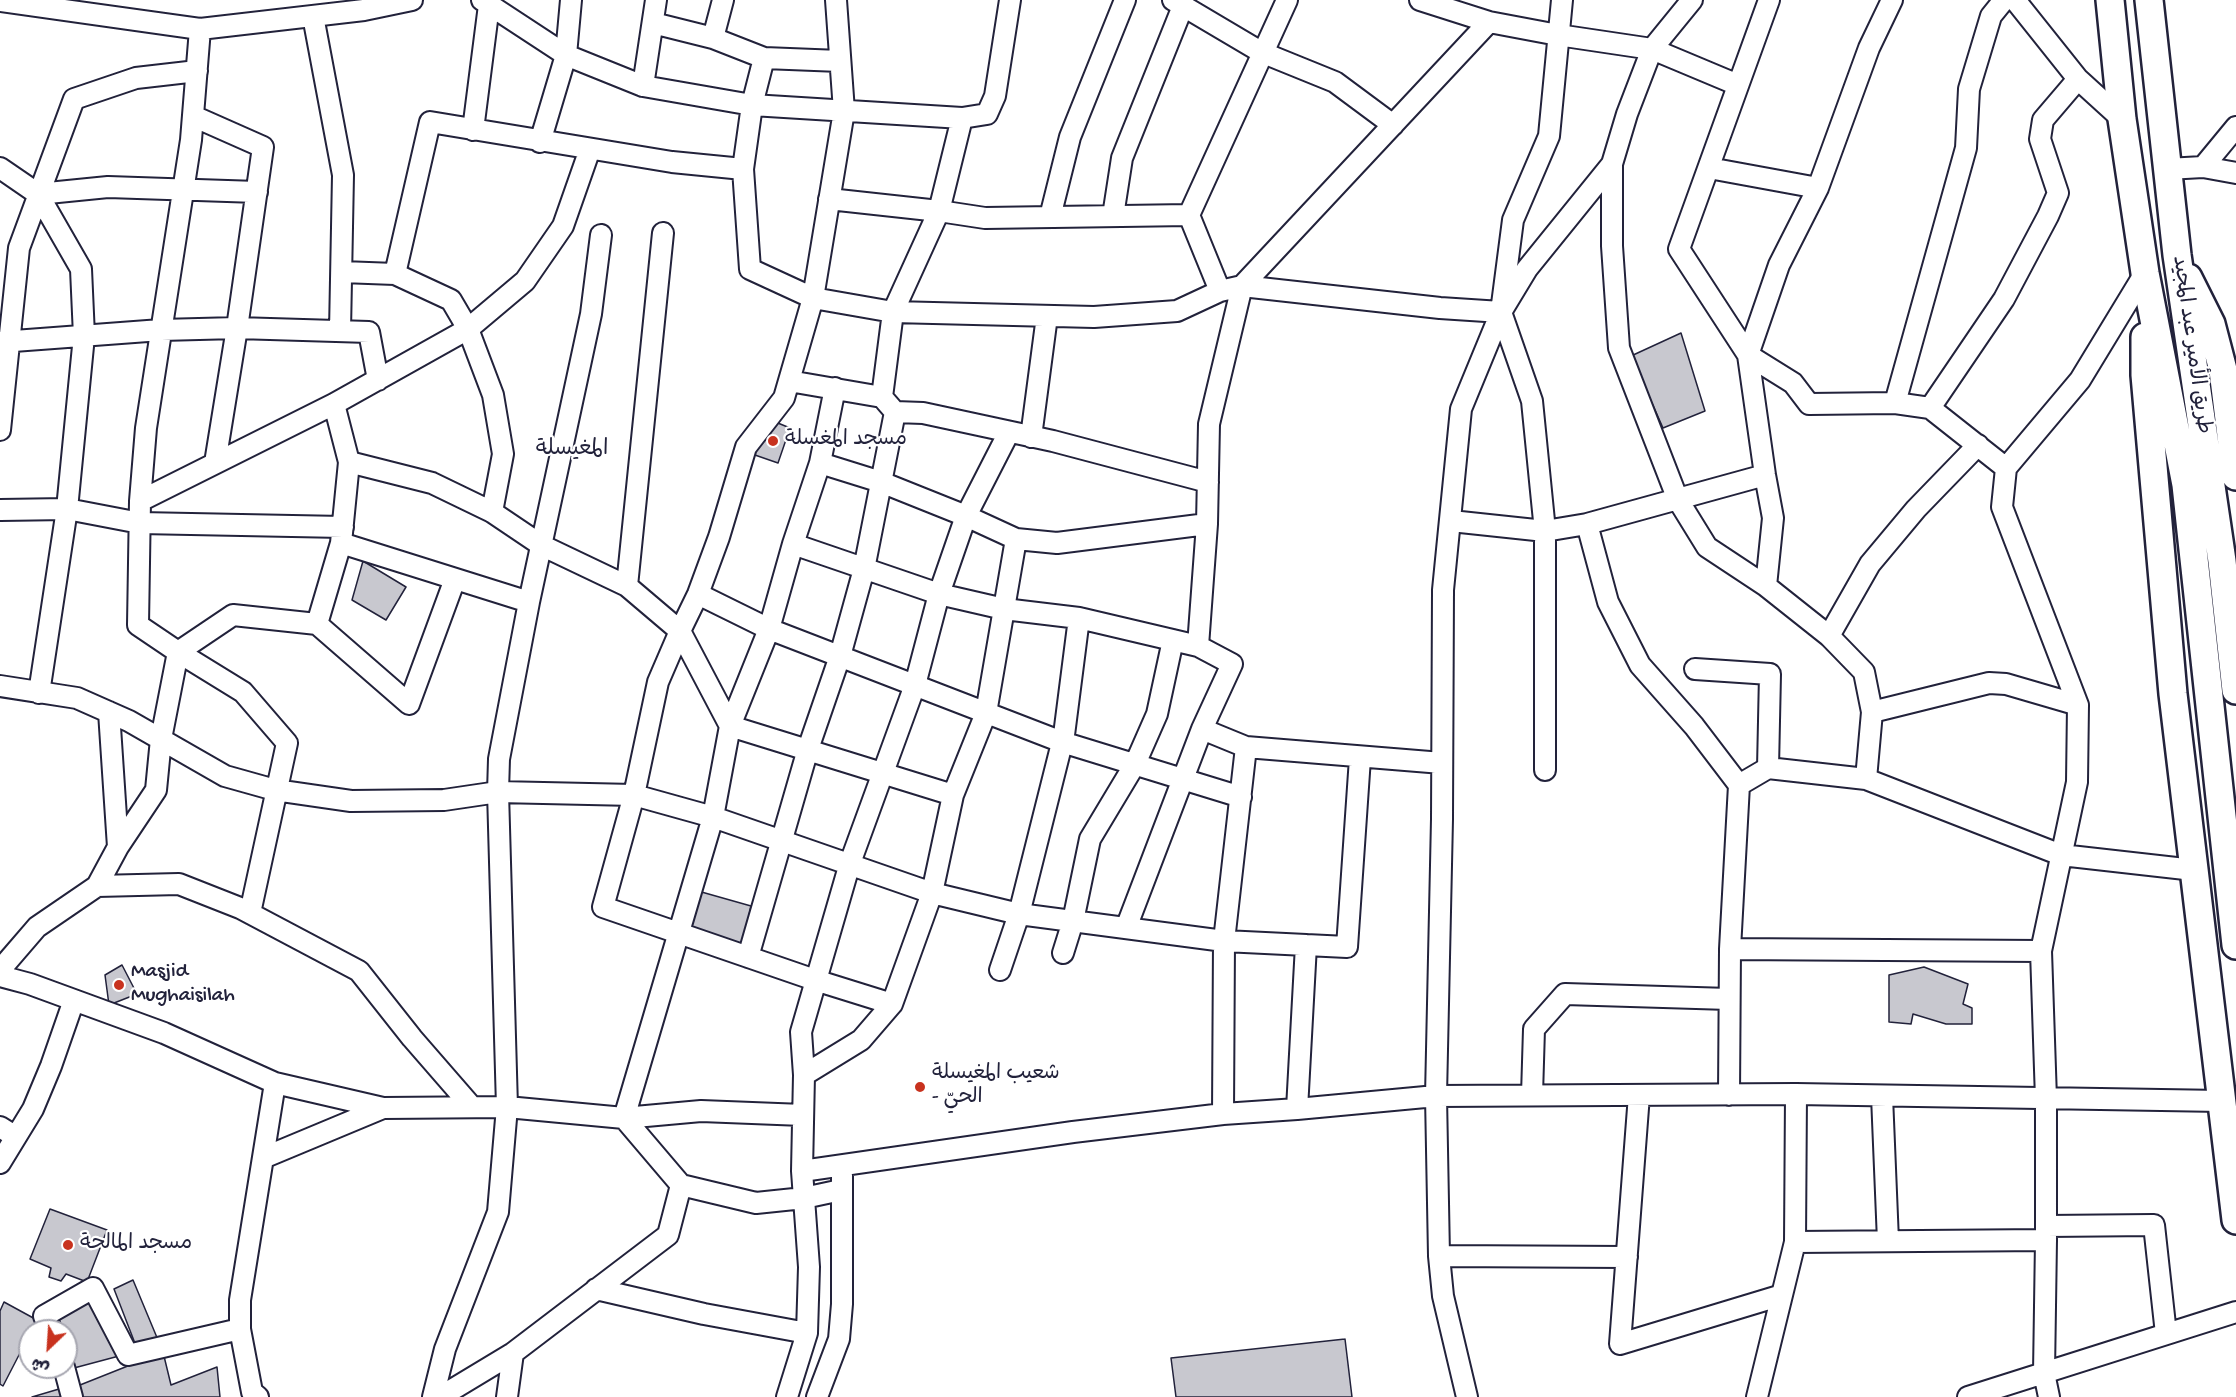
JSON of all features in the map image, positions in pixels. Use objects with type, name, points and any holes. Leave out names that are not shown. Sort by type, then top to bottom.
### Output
[{"type":"main road","name":"طريق الأمير عبد المجيد","points":[[2110,0],[2122,119],[2145,273],[2186,485],[2236,945]]},
{"type":"main road","name":"طريق الأمير عبد المجيد","points":[[2149,0],[2177,255],[2222,561],[2236,690]]},
{"type":"main road","points":[[2177,255],[2214,333],[2223,370],[2236,476]]},
{"type":"main road","points":[[2145,273],[2145,375],[2173,694],[2236,1220]]},
{"type":"street","points":[[0,1],[200,29],[313,16],[363,5],[411,0]]},
{"type":"street","points":[[540,142],[566,55],[570,0]]},
{"type":"street","points":[[643,86],[656,0]]},
{"type":"street","points":[[714,38],[723,0]]},
{"type":"street","points":[[836,0],[844,111],[813,298],[784,398],[746,447],[719,537],[698,594],[658,682],[634,795],[603,906],[815,980],[892,1004]]},
{"type":"street","points":[[473,130],[485,2],[566,55],[643,86],[752,105],[962,118],[987,114],[995,96],[1010,0]]},
{"type":"street","points":[[1050,217],[1070,137],[1125,0]]},
{"type":"street","points":[[1220,291],[1189,215],[1287,0]]},
{"type":"street","points":[[1420,0],[1489,22],[1652,49],[1738,85]]},
{"type":"street","points":[[1545,770],[1545,531],[1532,401],[1501,312],[1513,220],[1549,136],[1562,0]]},
{"type":"street","points":[[1692,0],[1652,49],[1627,114],[1612,164],[1612,246],[1619,348],[1678,500],[1707,547],[1766,586],[1829,636],[1864,672],[1872,712],[1866,779]]},
{"type":"street","points":[[1766,586],[1773,518],[1748,355],[1679,249],[1769,0]]},
{"type":"street","points":[[1748,355],[1779,265],[1818,188],[1869,48],[1892,0]]},
{"type":"street","points":[[1895,403],[1966,148],[1969,90],[1991,16],[2004,0]]},
{"type":"street","points":[[2015,0],[2078,79],[2122,119]]},
{"type":"street","points":[[1113,216],[1122,158],[1178,3],[1262,52],[1335,82],[1393,125]]},
{"type":"street","points":[[313,16],[344,175],[340,331]]},
{"type":"street","points":[[1198,646],[1207,524],[1209,424],[1242,286],[1489,22]]},
{"type":"street","points":[[652,23],[714,38],[764,58],[840,61]]},
{"type":"street","points":[[200,29],[193,116],[146,428],[140,501],[138,625],[243,692],[286,743],[250,913]]},
{"type":"street","points":[[764,58],[752,105],[743,169],[750,269],[813,298],[893,312],[1094,317],[1177,311],[1220,291],[1242,286],[1413,305],[1501,312]]},
{"type":"street","points":[[0,430],[5,341],[19,248],[74,99],[136,78],[196,70]]},
{"type":"street","points":[[1930,408],[2004,299],[2049,216],[2058,193],[2040,139],[2043,120],[2078,79]]},
{"type":"street","points":[[193,116],[263,147],[215,464]]},
{"type":"street","points":[[882,397],[893,312],[939,210],[962,118]]},
{"type":"street","points":[[395,274],[430,122],[672,162],[743,169]]},
{"type":"street","points":[[2203,167],[2236,127]]},
{"type":"street","points":[[140,501],[334,404],[468,329],[525,281],[563,226],[590,149]]},
{"type":"street","points":[[1467,1397],[1443,1296],[1439,1256],[1436,1096],[1443,590],[1461,409],[1501,312],[1527,269],[1612,164]]},
{"type":"street","points":[[2167,169],[2203,167],[2236,173]]},
{"type":"street","points":[[0,168],[38,194],[81,269],[84,336],[67,509],[39,693]]},
{"type":"street","points":[[1709,168],[1818,188]]},
{"type":"street","points":[[38,194],[108,187],[257,192]]},
{"type":"street","points":[[829,199],[939,210],[985,218],[1189,215]]},
{"type":"street","points":[[627,586],[663,233]]},
{"type":"street","points":[[433,1397],[445,1349],[498,1212],[507,1107],[499,759],[529,602],[591,314],[601,235]]},
{"type":"street","points":[[342,272],[395,274],[451,300],[468,329],[493,395],[503,454],[492,512]]},
{"type":"street","points":[[2049,1397],[2044,1373],[2046,1099],[2041,951],[2077,782],[2079,705],[2002,507],[2006,468],[2079,380],[2145,273]]},
{"type":"street","points":[[1031,437],[1047,316]]},
{"type":"street","points":[[5,341],[161,330],[237,328],[369,332],[378,380]]},
{"type":"street","points":[[1748,355],[1793,383],[1809,404],[1895,403],[1930,408],[2006,468]]},
{"type":"street","points":[[789,381],[882,397],[895,412],[922,413],[1009,432],[1208,482]]},
{"type":"street","points":[[624,1118],[713,817],[730,726],[769,629],[793,544],[820,463],[835,388]]},
{"type":"street","points":[[317,624],[342,535],[349,462],[334,404]]},
{"type":"street","points":[[748,957],[808,750],[840,656],[864,569],[895,412]]},
{"type":"street","points":[[787,1397],[807,1333],[809,1267],[802,1172],[804,1075],[801,1032],[850,863],[915,685],[939,594],[966,516],[1009,432]]},
{"type":"street","points":[[1829,636],[1870,564],[1916,509],[1978,445]]},
{"type":"street","points":[[349,462],[432,483],[492,512],[541,545],[627,586],[680,631],[730,726],[953,795]]},
{"type":"street","points":[[820,463],[881,482],[1016,539],[1057,543],[1207,524]]},
{"type":"street","points":[[1451,521],[1545,531],[1587,524],[1765,475]]},
{"type":"street","points":[[0,510],[67,509],[140,523],[342,535],[455,579],[529,602]]},
{"type":"street","points":[[1587,524],[1608,602],[1640,665],[1694,726],[1738,785],[1730,949],[1729,1095]]},
{"type":"street","points":[[804,1075],[861,1040],[892,1004],[932,893],[953,795],[986,713],[1016,539]]},
{"type":"street","points":[[793,544],[939,594],[1004,609],[1079,618],[1173,640],[1198,646],[1232,664],[1202,729],[1126,928]]},
{"type":"street","points":[[0,970],[37,927],[97,886],[118,847],[156,790],[161,739],[178,652],[233,615],[317,624],[409,704],[455,579]]},
{"type":"street","points":[[698,594],[769,629],[1062,742],[1241,797]]},
{"type":"street","points":[[1000,970],[1019,914],[1062,742],[1079,618]]},
{"type":"street","points":[[1063,953],[1073,921],[1090,839],[1135,764],[1157,714],[1173,640]]},
{"type":"street","points":[[1695,669],[1770,674],[1768,768]]},
{"type":"street","points":[[1872,712],[1989,683],[2006,684],[2079,705]]},
{"type":"street","points":[[0,686],[77,698],[129,721],[225,776],[276,790],[351,801],[444,800],[498,792],[634,795],[713,817],[932,893],[1019,914],[1224,941],[1347,947],[1360,758]]},
{"type":"street","points":[[109,712],[118,847]]},
{"type":"street","points":[[1202,729],[1246,747],[1442,763]]},
{"type":"street","points":[[1223,1114],[1224,941],[1246,747]]},
{"type":"street","points":[[1738,785],[1768,768],[1866,779],[2061,855],[2194,870]]},
{"type":"street","points":[[97,886],[179,884],[250,913],[358,971],[472,1107]]},
{"type":"street","points":[[1297,1109],[1306,945]]},
{"type":"street","points":[[1730,949],[2041,951]]},
{"type":"street","points":[[0,976],[30,984],[164,1033],[275,1083],[383,1108],[507,1107],[624,1118],[701,1111],[803,1114]]},
{"type":"street","points":[[1532,1095],[1534,1029],[1565,994],[1730,999]]},
{"type":"street","points":[[0,1162],[8,1132],[33,1110],[74,1000]]},
{"type":"street","points":[[250,1395],[240,1329],[240,1300],[275,1083]]},
{"type":"street","points":[[802,1172],[1073,1131],[1223,1114],[1436,1096],[1796,1094],[2222,1101]]},
{"type":"street","points":[[1757,1397],[1795,1242],[1796,1094]]},
{"type":"street","points":[[1640,1095],[1620,1344],[1782,1295]]},
{"type":"street","points":[[1882,1096],[1888,1241]]},
{"type":"street","points":[[263,1158],[383,1108]]},
{"type":"street","points":[[624,1118],[681,1185],[756,1203],[804,1198],[841,1190]]},
{"type":"street","points":[[817,1397],[839,1339],[842,1304],[842,1166]]},
{"type":"street","points":[[440,1397],[513,1353],[668,1235],[681,1185]]},
{"type":"street","points":[[1795,1242],[1888,1241],[2154,1225],[2166,1334]]},
{"type":"street","points":[[1439,1256],[1627,1257]]},
{"type":"street","points":[[45,1319],[44,1316],[93,1288],[128,1355],[240,1329]]},
{"type":"street","points":[[596,1289],[704,1314],[807,1333]]},
{"type":"street","points":[[1968,1397],[2236,1312]]},
{"type":"street","points":[[507,1397],[513,1353]]},
{"type":"street","points":[[67,1379],[72,1397]]},
{"type":"building","points":[[1681,333],[1705,411],[1663,428],[1631,356]]},
{"type":"building","name":"مسجد المغسلة","points":[[773,421],[790,428],[778,463],[752,454]]},
{"type":"building","points":[[363,561],[406,587],[386,620],[352,600]]},
{"type":"building","points":[[698,891],[751,906],[743,945],[688,929]]},
{"type":"building","name":"Masjid Mughaisilah","points":[[122,965],[137,994],[109,1005],[105,975]]},
{"type":"building","points":[[1924,967],[1968,984],[1963,1004],[1972,1008],[1972,1024],[1946,1024],[1913,1014],[1911,1024],[1889,1022],[1889,975]]},
{"type":"building","name":"مسجد المالحة","points":[[50,1209],[107,1230],[87,1282],[66,1274],[61,1281],[49,1277],[51,1268],[30,1259]]},
{"type":"building","points":[[133,1280],[158,1340],[136,1346],[114,1289]]},
{"type":"building","points":[[93,1299],[119,1356],[78,1367],[78,1319],[59,1319],[58,1315]]},
{"type":"building","points":[[4,1302],[35,1319],[18,1319],[18,1357],[3,1386],[0,1384],[0,1311]]},
{"type":"building","points":[[1345,1339],[1352,1397],[1176,1397],[1171,1358]]},
{"type":"building","points":[[163,1352],[171,1385],[217,1367],[220,1397],[82,1397],[80,1385]]},
{"type":"building","points":[[59,1389],[62,1397],[32,1397]]},
{"type":"place","name":"مسجد المغسلة","points":[[773,441]]},
{"type":"place","name":"Masjid Mughaisilah","points":[[119,985]]},
{"type":"place","name":"شعيب المغيسلة - الحيّ","points":[[920,1087]]},
{"type":"place","name":"مسجد المالحة","points":[[68,1245]]},
{"type":"district","name":"المغيسلة","points":[[572,451]]}]
